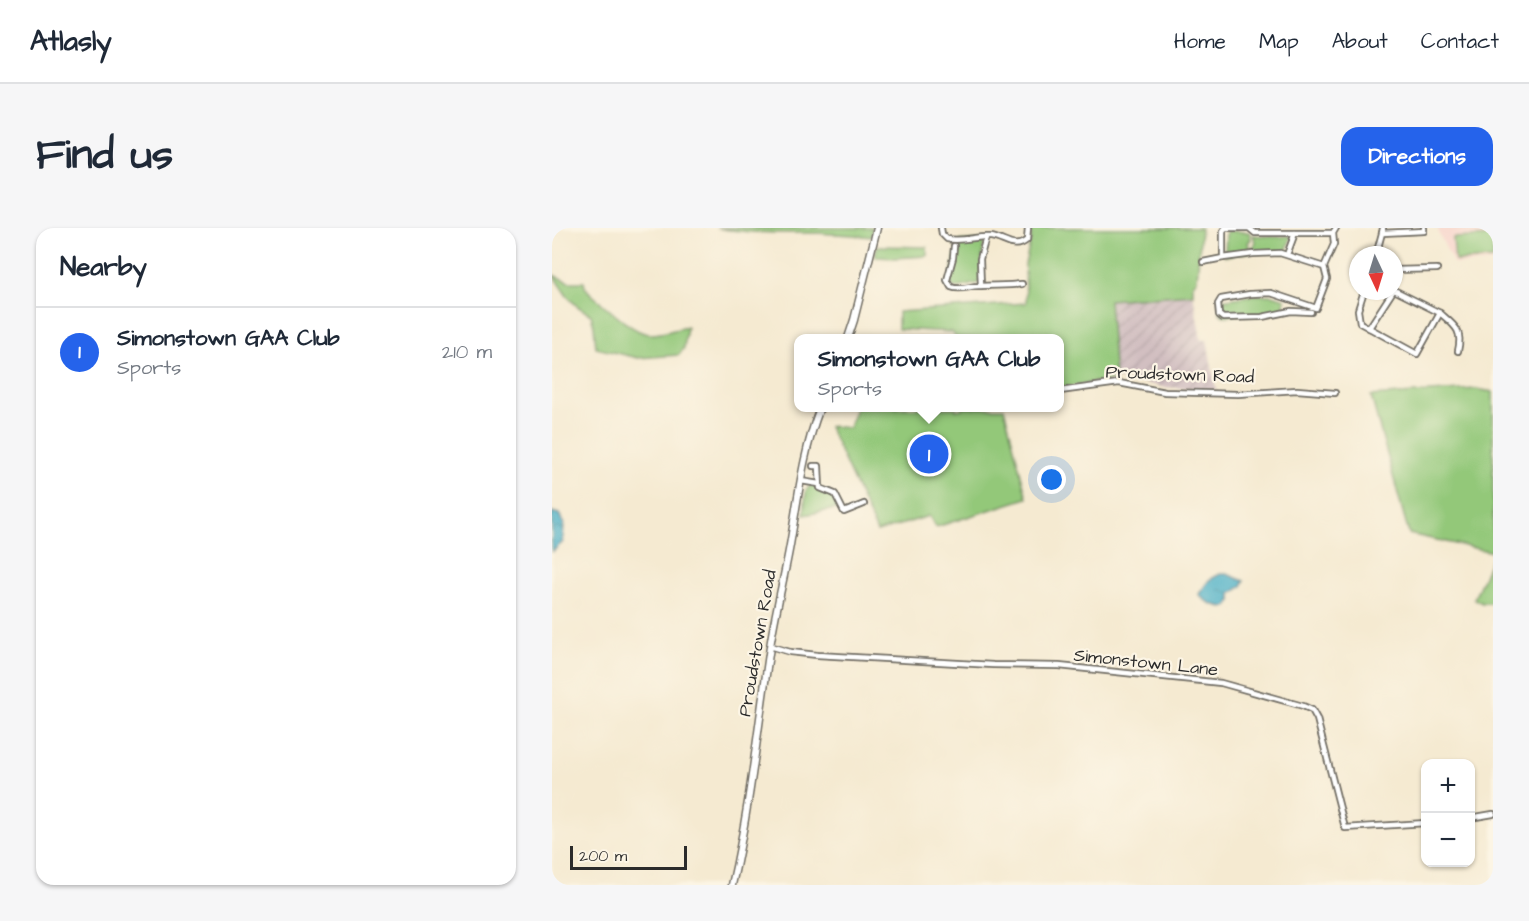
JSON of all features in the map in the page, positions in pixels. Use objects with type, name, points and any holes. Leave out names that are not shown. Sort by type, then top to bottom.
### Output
[{"type":"main road","points":[[849,334],[877,228]]},
{"type":"main road","name":"Proudstown Road","points":[[732,885],[747,813],[770,646],[809,440],[819,412]]},
{"type":"street","points":[[941,228],[944,237],[951,240],[987,237],[1009,244],[1022,244],[1027,240],[1028,228]]},
{"type":"street","points":[[1223,258],[1225,228],[1249,228],[1255,233],[1334,230],[1334,244],[1324,267],[1327,279],[1316,308],[1276,294],[1255,293],[1221,299],[1218,302],[1219,315],[1222,318],[1311,312]]},
{"type":"street","points":[[1379,246],[1383,230],[1424,231],[1424,228]]},
{"type":"street","points":[[1288,252],[1295,233]]},
{"type":"street","points":[[981,286],[980,259],[987,237]]},
{"type":"street","points":[[960,252],[954,249],[947,280],[949,285],[957,289],[981,286],[1016,288],[1022,284]]},
{"type":"street","points":[[1203,262],[1253,254],[1280,253],[1324,267]]},
{"type":"street","points":[[1403,270],[1437,269]]},
{"type":"street","points":[[1403,295],[1440,313],[1459,330],[1461,340],[1458,351]]},
{"type":"street","points":[[1286,313],[1285,306],[1288,299]]},
{"type":"street","points":[[1361,300],[1358,310],[1360,323],[1417,354],[1440,313]]},
{"type":"street","points":[[1369,328],[1388,300]]},
{"type":"street","name":"Proudstown Road","points":[[1064,391],[1119,383],[1165,392],[1238,394],[1297,390],[1335,393]]},
{"type":"street","points":[[813,466],[819,466],[819,484],[822,490],[837,497],[844,513],[864,504]]},
{"type":"street","points":[[801,481],[819,484]]},
{"type":"street","name":"Simonstown Lane","points":[[770,646],[809,655],[993,665],[1059,666],[1235,686],[1312,710],[1317,719],[1345,828],[1421,824]]},
{"type":"street","points":[[1475,817],[1493,814]]},
{"type":"shaded area","points":[[1438,228],[1493,228],[1493,262],[1454,264]]},
{"type":"shaded area","points":[[1193,294],[1201,340],[1207,340],[1216,390],[1162,387],[1129,379],[1115,379],[1108,300]]},
{"type":"green space","points":[[717,228],[873,228],[871,237],[832,233],[736,231]]},
{"type":"green space","points":[[1031,228],[1201,228],[1197,280],[1193,284],[1193,294],[1109,300],[1115,379],[1064,387],[1064,334],[953,334],[952,332],[898,329],[898,312],[1026,303],[1025,264],[1031,239]]},
{"type":"green space","points":[[1226,231],[1249,232],[1251,239],[1248,243],[1251,252],[1225,256]]},
{"type":"green space","points":[[1253,235],[1291,237],[1286,252],[1254,251],[1253,247],[1256,243]]},
{"type":"green space","points":[[1493,236],[1493,259],[1455,261],[1453,238]]},
{"type":"green space","points":[[979,240],[984,242],[979,283],[956,288],[950,285],[955,255],[960,253],[951,241]]},
{"type":"green space","points":[[877,246],[927,247],[927,256],[877,257],[875,256]]},
{"type":"green space","points":[[553,275],[569,282],[584,282],[591,294],[627,324],[642,332],[659,334],[687,327],[684,348],[679,355],[638,358],[596,348],[591,315],[567,296]]},
{"type":"green space","points":[[1254,295],[1273,295],[1285,299],[1283,310],[1259,315],[1223,316],[1220,313],[1223,313],[1223,310],[1220,310],[1220,307],[1223,307],[1223,304],[1220,304],[1222,300]]},
{"type":"green space","points":[[1476,389],[1493,392],[1493,552],[1409,534],[1371,396]]},
{"type":"green space","points":[[855,412],[1005,412],[1027,498],[936,527],[929,516],[877,532],[829,427],[849,428]]},
{"type":"green space","points":[[811,485],[837,499],[834,502],[840,508],[804,515],[806,490]]},
{"type":"green space","points":[[1493,555],[1493,603],[1482,603],[1474,599]]},
{"type":"water","points":[[552,512],[559,514],[564,524],[563,542],[552,552]]},
{"type":"water","points":[[1220,574],[1227,574],[1244,581],[1242,586],[1231,594],[1231,602],[1226,607],[1211,604],[1199,594],[1209,580]]},
{"type":"place","name":"Simonstown GAA Club","points":[[929,454]]}]
